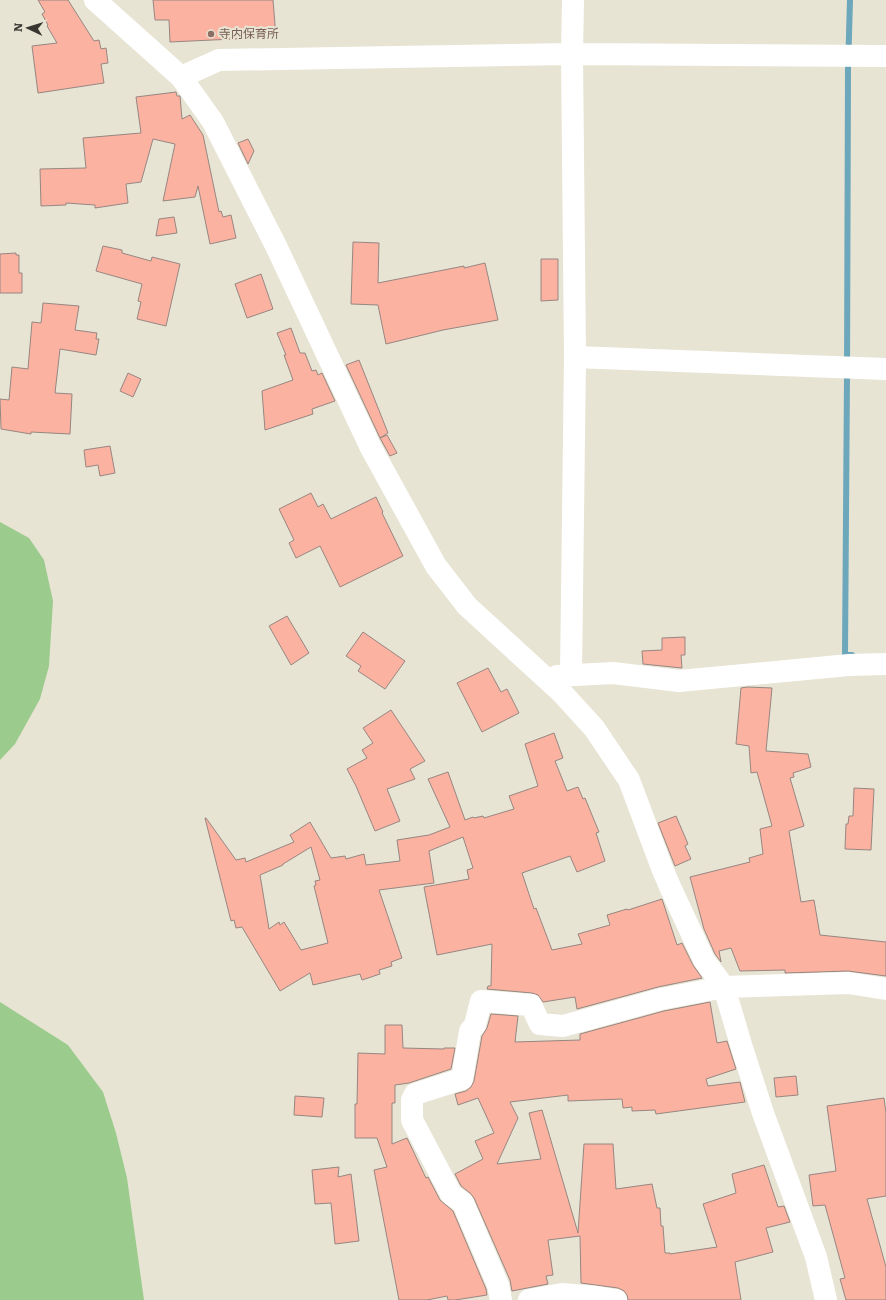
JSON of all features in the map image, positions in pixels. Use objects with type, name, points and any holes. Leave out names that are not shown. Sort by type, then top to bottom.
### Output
[{"type":"street","points":[[95,0],[181,77],[214,122],[276,246],[371,448],[436,566],[468,606],[562,693],[594,728],[629,780],[674,896],[704,960],[724,987],[763,1113],[816,1257],[826,1300]]},
{"type":"street","points":[[571,675],[574,357],[573,0]]},
{"type":"street","points":[[181,77],[219,60],[572,54],[886,56]]},
{"type":"street","points":[[574,357],[886,369]]},
{"type":"street","points":[[544,677],[613,673],[679,681],[849,665],[886,664]]},
{"type":"street","points":[[501,1300],[498,1285],[463,1203],[451,1194],[412,1120],[412,1100],[415,1094],[462,1078],[470,1031],[475,1025],[481,1001],[532,1005],[540,1024],[563,1026],[661,999],[724,987],[848,983],[886,989]]},
{"type":"street","points":[[529,1300],[562,1294],[616,1300]]},
{"type":"green space","points":[[0,522],[29,538],[44,560],[53,601],[49,666],[40,699],[15,744],[0,760]]},
{"type":"green space","points":[[0,1002],[68,1045],[103,1092],[116,1133],[127,1178],[144,1300],[0,1300]]},
{"type":"building","points":[[38,0],[68,0],[94,41],[99,40],[101,49],[106,48],[108,63],[101,64],[104,83],[38,93],[32,46],[57,43],[47,26],[48,25],[42,14],[45,12]]},
{"type":"building","points":[[153,0],[273,0],[276,37],[170,42],[169,20],[155,20]]},
{"type":"building","points":[[176,92],[177,96],[180,96],[182,119],[190,115],[203,135],[219,212],[221,211],[223,217],[231,215],[236,238],[210,244],[198,186],[195,197],[163,201],[175,144],[153,139],[141,182],[126,184],[128,203],[95,208],[95,205],[66,203],[66,205],[41,206],[40,169],[86,168],[83,138],[141,133],[136,97]]},
{"type":"building","points":[[248,139],[254,151],[248,164],[238,143]]},
{"type":"building","points":[[174,217],[177,233],[156,236],[159,219]]},
{"type":"building","points":[[353,242],[379,243],[378,283],[485,263],[498,320],[443,330],[386,344],[378,305],[351,304]]},
{"type":"building","points":[[103,246],[122,250],[122,253],[151,261],[152,257],[180,264],[166,326],[137,319],[141,302],[138,301],[142,284],[96,271]]},
{"type":"building","points":[[16,253],[16,255],[19,255],[19,273],[22,273],[22,293],[0,293],[0,254]]},
{"type":"building","points":[[541,259],[558,259],[558,300],[541,301]]},
{"type":"building","points":[[261,274],[273,309],[247,318],[235,284]]},
{"type":"building","points":[[43,303],[79,306],[75,330],[97,333],[96,339],[99,339],[96,355],[60,349],[55,393],[72,394],[70,434],[31,432],[31,434],[1,429],[0,399],[9,400],[12,367],[28,369],[32,322],[41,323]]},
{"type":"building","points":[[291,328],[300,353],[305,353],[312,371],[316,370],[318,375],[322,373],[335,401],[312,409],[313,414],[265,430],[262,391],[293,380],[284,355],[286,355],[277,333]]},
{"type":"building","points":[[359,360],[388,433],[380,438],[346,365]]},
{"type":"building","points":[[128,373],[141,379],[133,397],[120,391]]},
{"type":"building","points":[[387,435],[397,453],[390,456],[380,438]]},
{"type":"building","points":[[110,446],[115,473],[100,476],[98,465],[86,467],[84,450]]},
{"type":"building","points":[[311,493],[318,507],[323,504],[331,519],[376,497],[383,512],[382,513],[403,556],[340,587],[320,546],[296,558],[289,543],[294,540],[279,509]]},
{"type":"building","points":[[287,616],[309,653],[291,665],[269,626]]},
{"type":"building","points":[[363,632],[405,661],[385,689],[358,671],[361,666],[346,656]]},
{"type":"building","points":[[685,637],[685,655],[681,655],[682,668],[643,664],[642,651],[662,650],[662,638]]},
{"type":"building","points":[[488,668],[501,692],[507,689],[519,713],[482,732],[457,683]]},
{"type":"building","points":[[741,688],[772,688],[766,751],[808,754],[811,767],[793,773],[794,777],[790,778],[804,826],[789,831],[801,902],[814,900],[820,935],[886,942],[886,976],[848,971],[785,973],[785,970],[740,971],[731,948],[719,951],[721,962],[715,954],[704,929],[690,877],[750,862],[749,858],[763,854],[760,829],[772,826],[757,772],[751,773],[749,746],[736,744]]},
{"type":"building","points":[[391,710],[425,761],[410,769],[415,779],[387,789],[400,821],[375,831],[356,786],[347,769],[367,758],[362,750],[373,743],[363,728]]},
{"type":"building","points":[[554,733],[563,758],[555,761],[567,791],[578,787],[583,799],[585,798],[599,832],[596,833],[605,861],[577,872],[570,856],[522,873],[534,909],[536,908],[552,950],[582,944],[578,934],[610,925],[607,915],[662,899],[677,945],[682,943],[693,965],[702,978],[658,987],[577,1009],[575,997],[543,1002],[538,995],[532,993],[487,989],[488,986],[491,986],[492,944],[437,955],[424,887],[469,879],[467,870],[473,868],[463,837],[429,851],[434,883],[379,890],[402,958],[391,962],[392,966],[379,970],[380,974],[362,980],[360,974],[313,985],[310,973],[280,991],[242,927],[236,928],[234,920],[231,921],[205,818],[236,860],[245,858],[246,862],[294,842],[290,835],[310,822],[331,858],[345,856],[346,859],[364,854],[366,865],[400,861],[397,840],[429,835],[450,827],[428,779],[448,772],[465,820],[473,817],[483,816],[484,818],[514,809],[509,796],[538,786],[525,744]],"holes":[[[311,847],[320,880],[315,881],[316,885],[314,886],[328,943],[301,950],[284,922],[280,925],[279,922],[269,929],[260,875],[283,865]]]},
{"type":"building","points":[[854,788],[874,789],[871,850],[845,849],[846,824],[848,824],[849,816],[853,816]]},
{"type":"building","points":[[676,816],[688,844],[685,846],[691,859],[675,866],[658,823]]},
{"type":"building","points":[[710,1002],[717,1043],[727,1041],[736,1069],[706,1079],[708,1086],[740,1082],[745,1102],[656,1114],[655,1110],[632,1111],[632,1107],[623,1108],[622,1099],[568,1101],[568,1095],[510,1102],[518,1118],[497,1164],[541,1159],[529,1113],[542,1110],[578,1233],[584,1144],[613,1144],[616,1189],[652,1184],[657,1208],[660,1208],[665,1253],[670,1254],[717,1247],[703,1204],[736,1193],[732,1174],[764,1165],[778,1207],[784,1206],[790,1222],[766,1228],[773,1252],[735,1262],[741,1300],[628,1300],[624,1291],[618,1288],[581,1283],[580,1236],[548,1240],[553,1275],[546,1276],[548,1284],[512,1291],[510,1280],[474,1198],[461,1186],[455,1174],[483,1159],[475,1141],[494,1133],[478,1098],[458,1105],[455,1094],[466,1091],[471,1087],[474,1081],[482,1036],[487,1028],[491,1014],[518,1016],[515,1042],[580,1040],[580,1034],[664,1011]]},
{"type":"building","points":[[385,1025],[402,1025],[403,1048],[455,1048],[451,1069],[409,1083],[395,1085],[395,1103],[392,1103],[392,1144],[407,1138],[426,1178],[428,1177],[440,1200],[453,1211],[486,1289],[487,1295],[455,1300],[448,1300],[447,1296],[427,1300],[399,1300],[374,1170],[387,1167],[377,1138],[355,1138],[358,1053],[385,1054]]},
{"type":"building","points":[[796,1076],[798,1095],[776,1097],[774,1078]]},
{"type":"building","points":[[295,1096],[324,1098],[322,1117],[294,1115]]},
{"type":"building","points":[[884,1098],[886,1113],[886,1196],[867,1199],[886,1267],[886,1300],[846,1300],[840,1279],[845,1278],[825,1205],[813,1206],[809,1175],[836,1171],[827,1106]]},
{"type":"building","points":[[339,1167],[338,1177],[351,1174],[359,1241],[335,1244],[331,1203],[315,1204],[312,1170]]},
{"type":"waterway","points":[[850,0],[848,70],[845,655],[852,655]]},
{"type":"place","name":"寺内保育所","points":[[211,34]]}]
